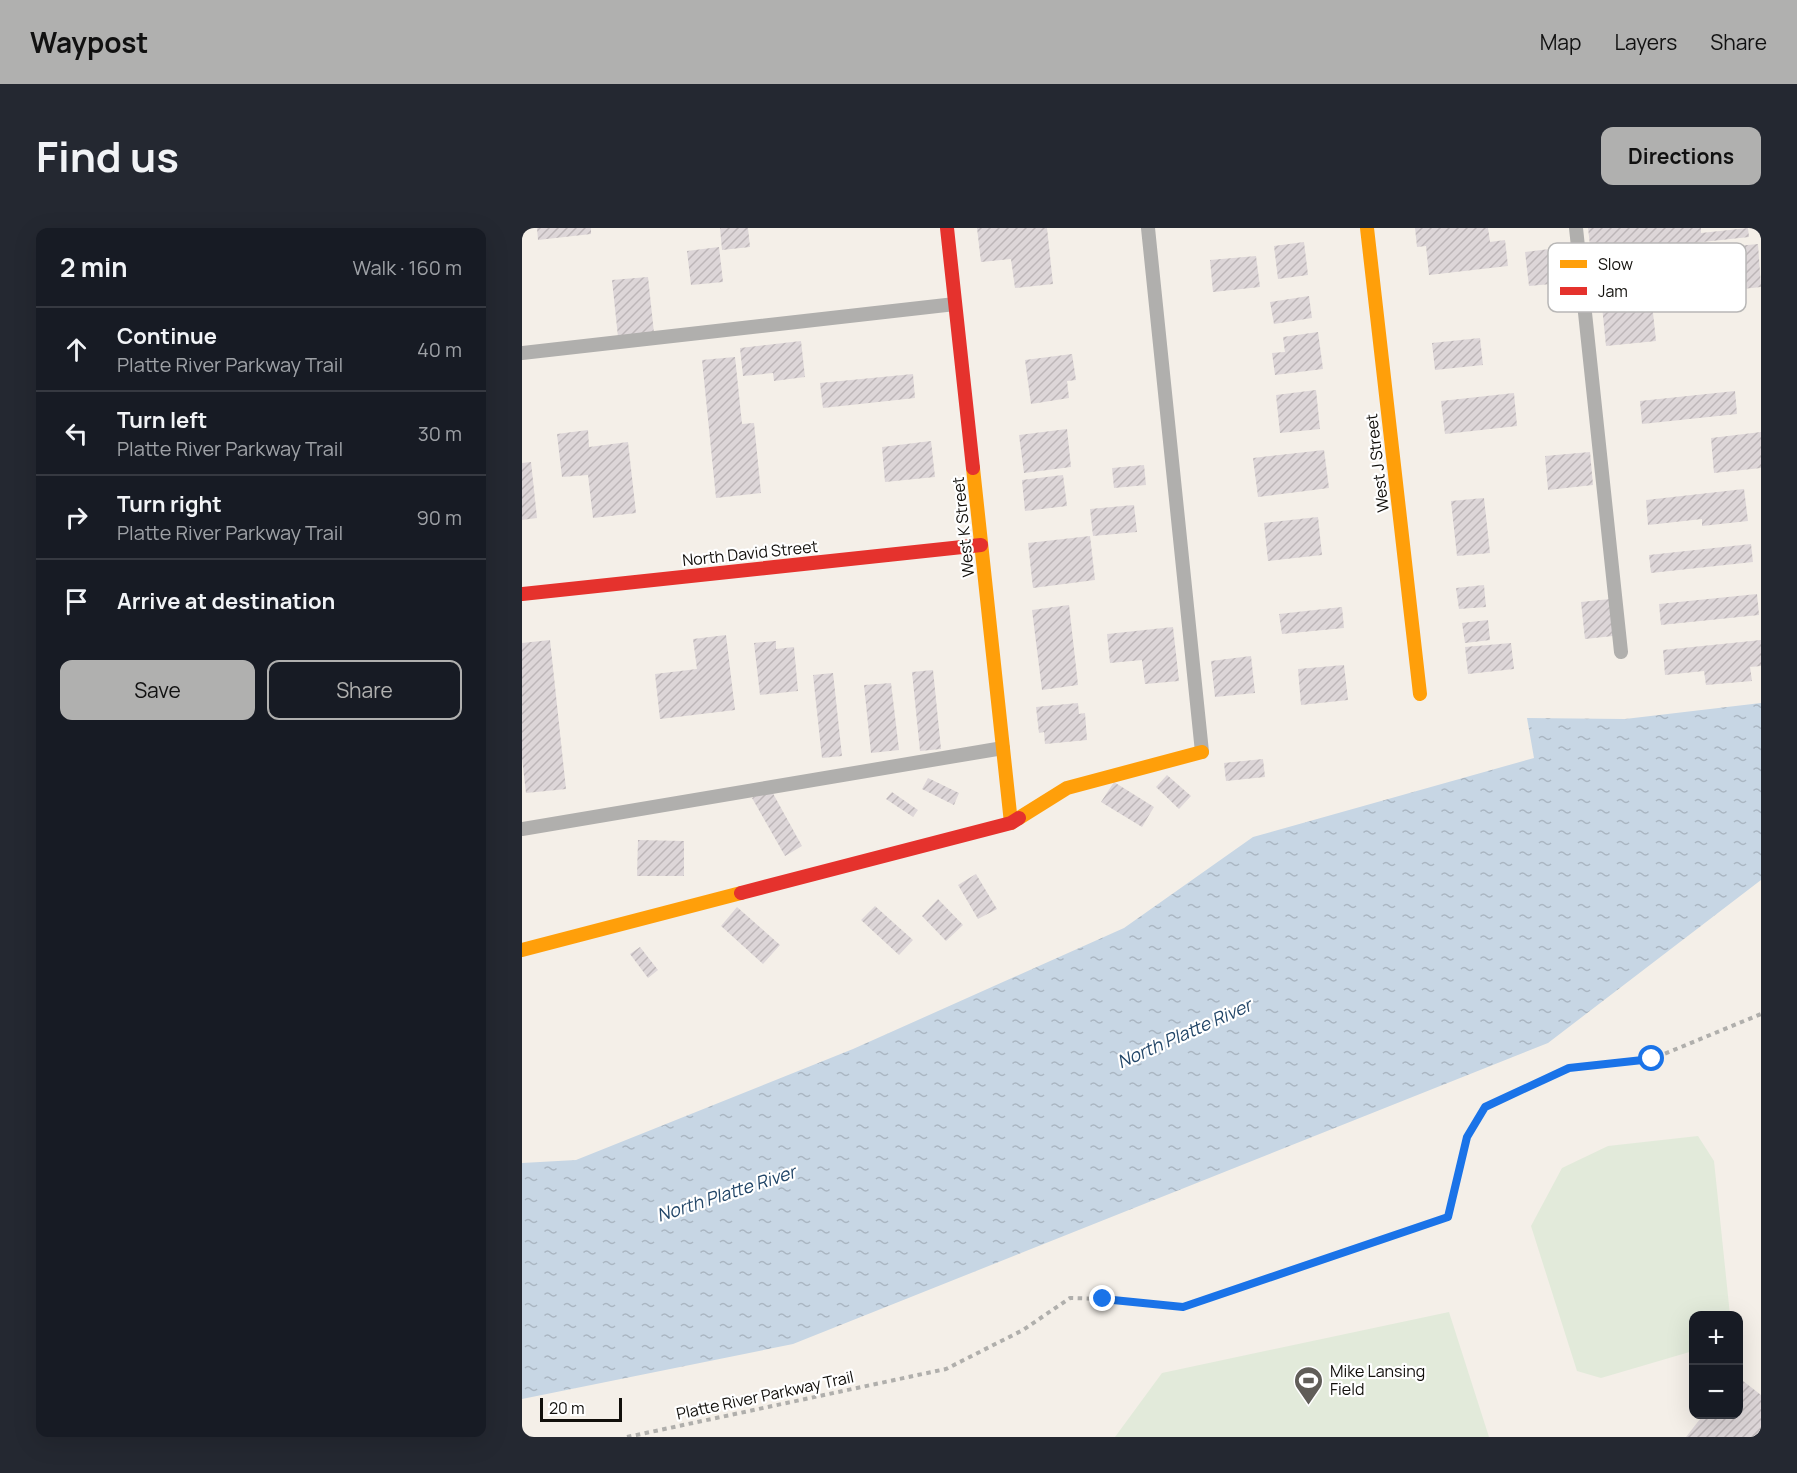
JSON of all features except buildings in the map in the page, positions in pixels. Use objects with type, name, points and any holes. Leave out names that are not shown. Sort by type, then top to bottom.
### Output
[{"type":"street","name":"West K Street","points":[[947,228],[1011,823]]},
{"type":"street","name":"West J Street","points":[[1367,228],[1420,694]]},
{"type":"street","name":"North David Street","points":[[522,594],[981,545]]},
{"type":"street","points":[[522,950],[1011,823],[1067,788],[1202,752]]},
{"type":"lane","points":[[1148,228],[1202,752]]},
{"type":"lane","points":[[1576,228],[1578,243]]},
{"type":"lane","points":[[522,353],[955,304]]},
{"type":"lane","points":[[1585,312],[1621,652]]},
{"type":"lane","points":[[522,829],[1003,748]]},
{"type":"path","name":"Platte River Parkway Trail","points":[[627,1437],[946,1369],[1023,1330],[1070,1298],[1183,1307],[1448,1217],[1467,1137],[1485,1107],[1569,1068],[1652,1059],[1761,1014]]},
{"type":"green space","points":[[1698,1136],[1714,1161],[1730,1311],[1689,1311],[1689,1352],[1601,1378],[1577,1371],[1531,1226],[1562,1168],[1608,1146]]},
{"type":"green space","name":"Mike Lansing Field","points":[[1449,1312],[1489,1437],[1115,1437],[1162,1373]]},
{"type":"water","name":"North Platte River","points":[[1761,703],[1761,880],[1548,1043],[793,1344],[522,1399],[522,1163],[576,1160],[853,1049],[1124,928],[1253,837],[1534,758],[1527,718],[1625,719]]},
{"type":"traffic: slow","points":[[1367,228],[1420,694]]},
{"type":"traffic: slow","points":[[973,468],[1011,823]]},
{"type":"traffic: slow","points":[[1019,818],[1067,788],[1202,752]]},
{"type":"traffic: slow","points":[[522,950],[741,893]]},
{"type":"traffic: jam","points":[[947,228],[973,468]]},
{"type":"traffic: jam","points":[[522,594],[981,545]]},
{"type":"traffic: jam","points":[[741,893],[1011,823],[1019,818]]},
{"type":"place","name":"Mike Lansing Field","points":[[1309,1406]]},
{"type":"route","points":[[1103,1299],[1183,1307],[1448,1217],[1467,1137],[1485,1107],[1569,1068],[1652,1059]]}]
